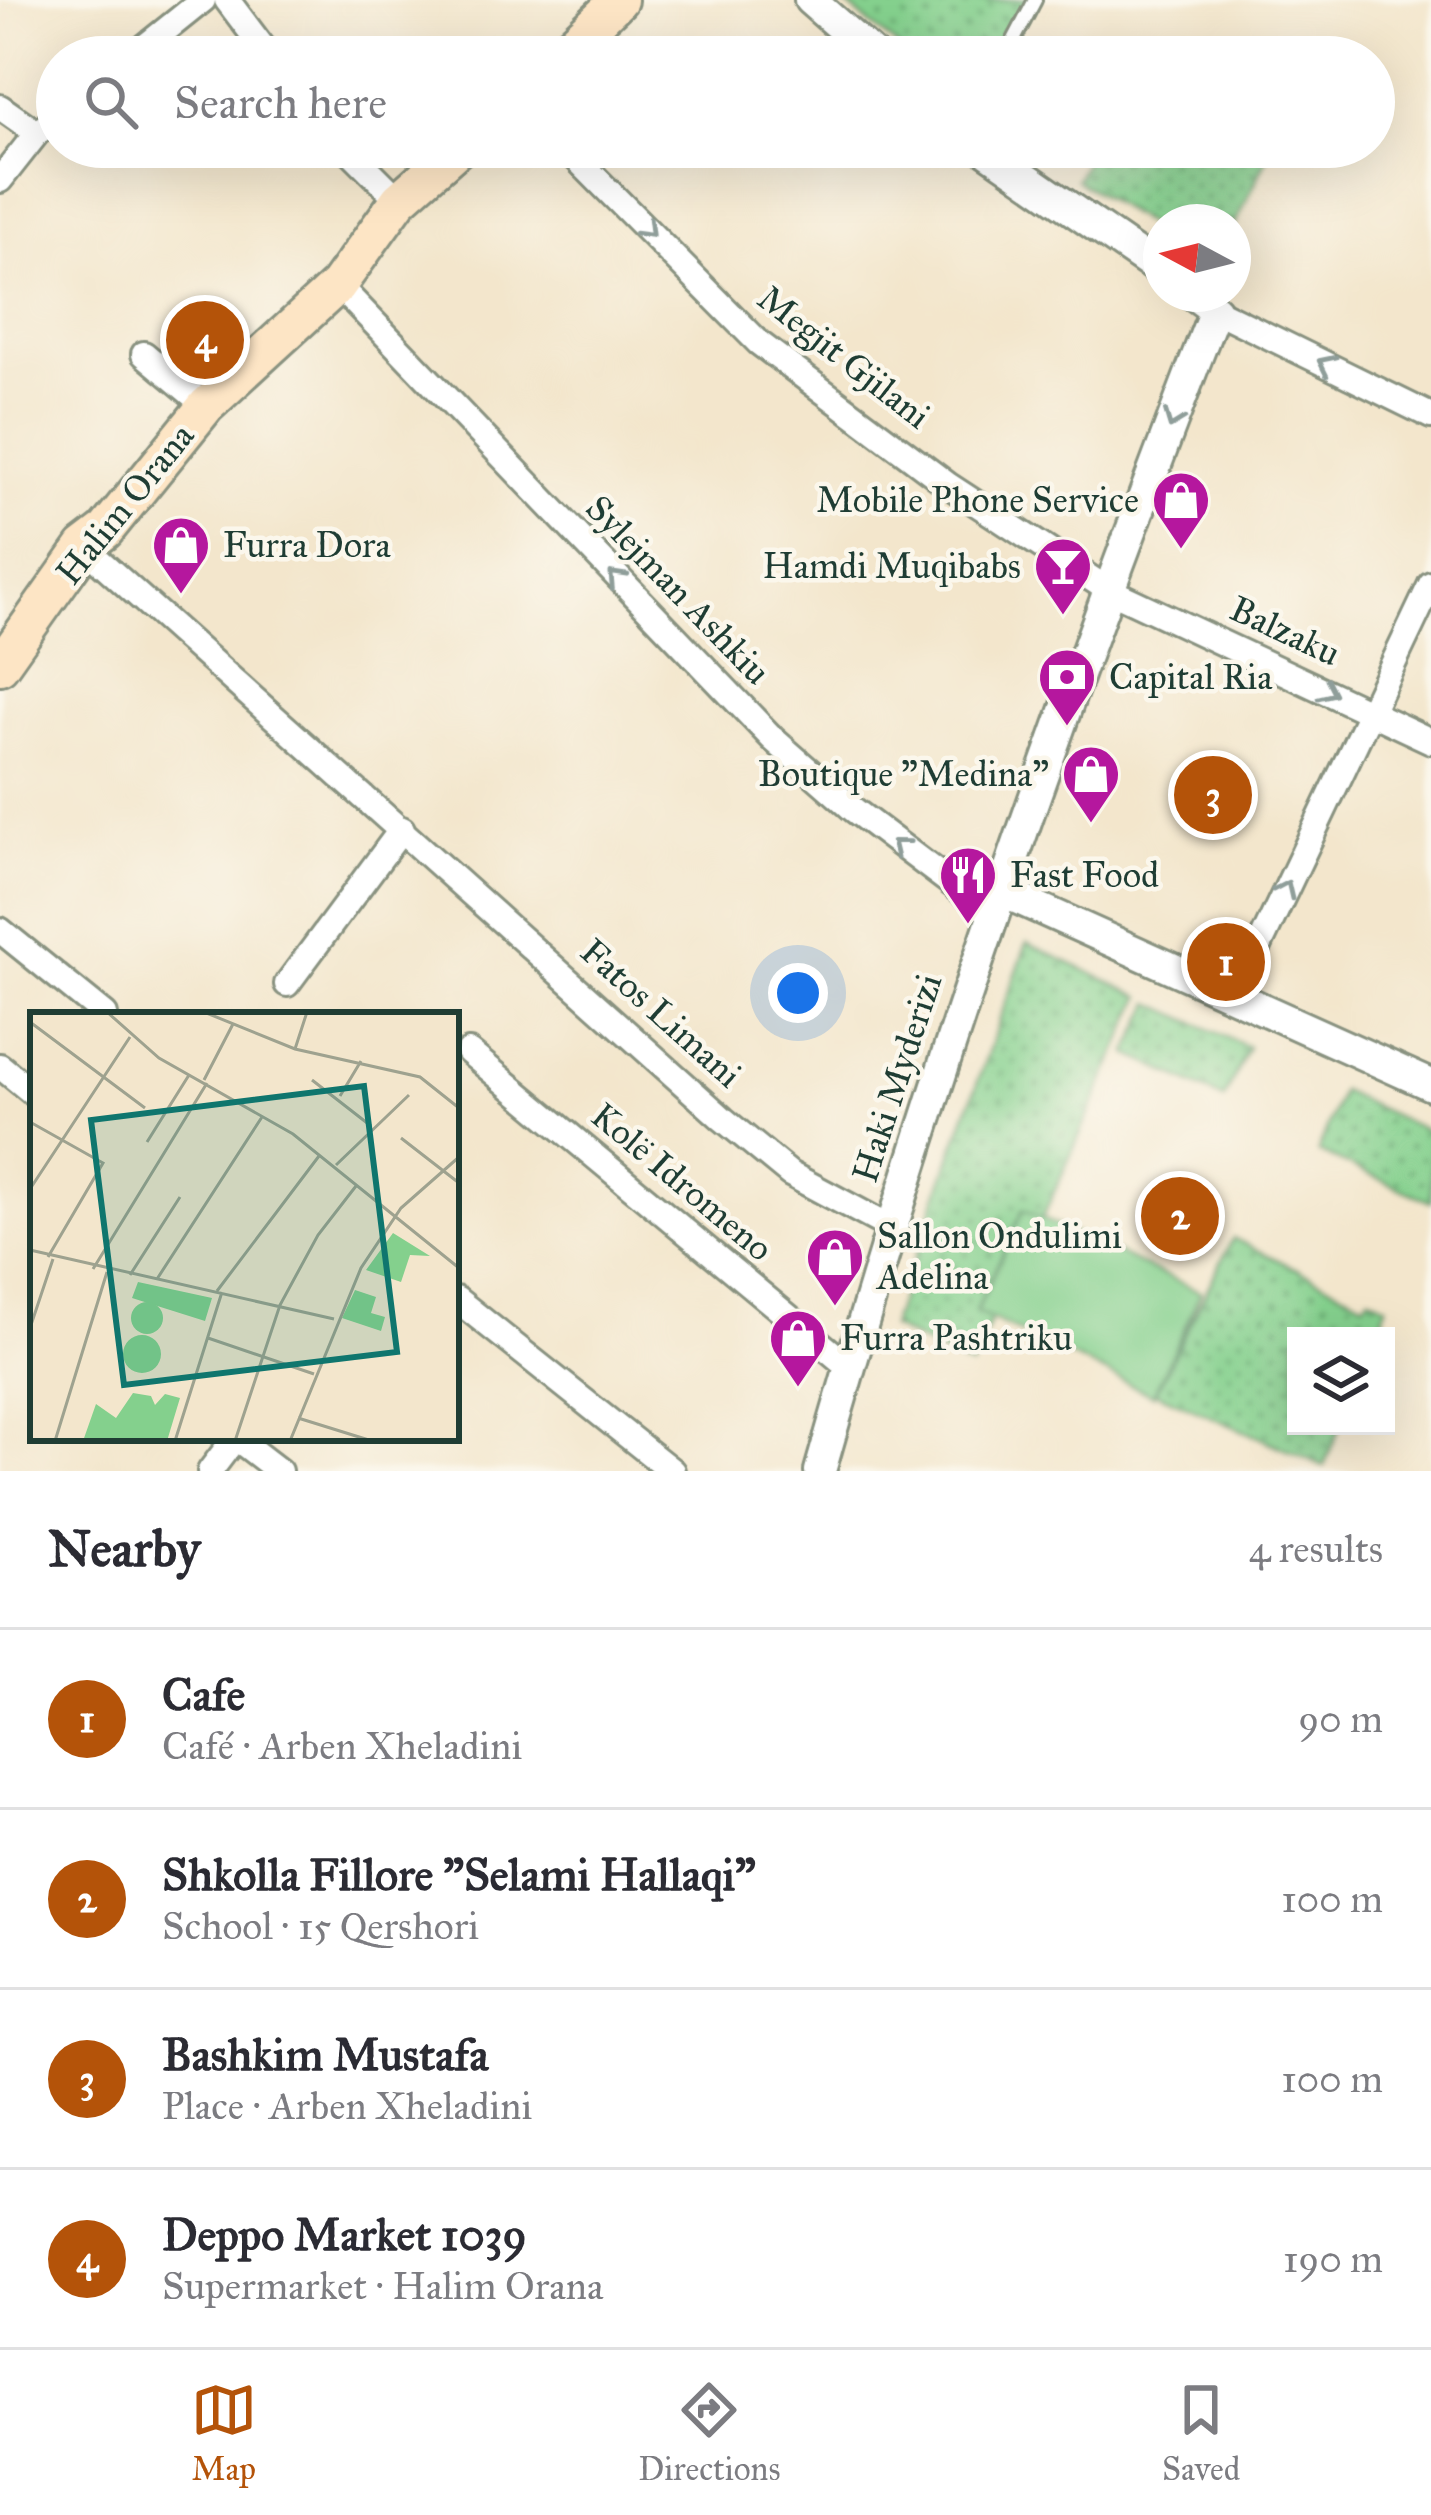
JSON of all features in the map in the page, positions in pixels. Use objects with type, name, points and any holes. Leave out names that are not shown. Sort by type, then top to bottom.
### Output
[{"type":"main road","points":[[581,36],[619,0]]},
{"type":"main road","name":"Halim Orana","points":[[1,662],[84,548],[105,531],[206,406],[338,285],[399,200],[435,168]]},
{"type":"street","points":[[158,36],[203,0]]},
{"type":"street","points":[[227,0],[254,36]]},
{"type":"street","points":[[810,0],[851,36]]},
{"type":"street","points":[[0,106],[36,120]]},
{"type":"street","points":[[0,180],[36,137]]},
{"type":"street","points":[[367,168],[399,200]]},
{"type":"street","name":"Megjit Gjilani","points":[[586,168],[759,343],[948,485],[1107,589]]},
{"type":"street","points":[[1012,168],[1143,259]]},
{"type":"street","name":"Sylejman Ashkiu","points":[[338,285],[772,739],[953,889],[997,903]]},
{"type":"street","name":"Haki Myderizi","points":[[820,1471],[889,1227],[1201,312]]},
{"type":"street","points":[[1224,312],[1431,416]]},
{"type":"street","name":"Halim Orana","points":[[144,355],[206,406]]},
{"type":"street","name":"Fatos Limani","points":[[84,548],[790,1174],[889,1227]]},
{"type":"street","points":[[1236,995],[1431,584]]},
{"type":"street","name":"Balzaku","points":[[1107,589],[1431,741]]},
{"type":"street","points":[[287,984],[402,829]]},
{"type":"street","points":[[997,903],[1236,995],[1431,1084]]},
{"type":"street","points":[[0,930],[101,1012]]},
{"type":"street","name":"Kolë Idromeno","points":[[469,1052],[849,1367]]},
{"type":"street","points":[[0,1066],[30,1091]]},
{"type":"street","points":[[459,1301],[672,1471]]},
{"type":"street","points":[[210,1471],[234,1441]]},
{"type":"street","points":[[240,1441],[279,1471]]},
{"type":"lane","points":[[1016,36],[1035,0]]},
{"type":"green space","points":[[841,0],[1031,0],[1013,36],[885,36]]},
{"type":"green space","points":[[1082,168],[1262,168],[1245,204],[1143,204],[1143,222],[1076,180]]},
{"type":"green space","points":[[1027,943],[1142,997],[1042,1219],[1023,1210],[976,1311],[991,1320],[971,1367],[890,1327]]},
{"type":"green space","points":[[1152,1003],[1248,1047],[1224,1099],[1128,1054]]},
{"type":"green space","points":[[1341,1091],[1431,1133],[1431,1202],[1318,1152]]},
{"type":"green space","points":[[1023,1210],[1201,1292],[1153,1395],[976,1312]]},
{"type":"green space","points":[[1233,1238],[1365,1302],[1369,1296],[1386,1305],[1382,1327],[1287,1327],[1287,1435],[1336,1435],[1324,1466],[1155,1392]]},
{"type":"place","name":"Deppo Market 1039","points":[[205,340]]},
{"type":"place","name":"Mobile Phone Service","points":[[1181,551]]},
{"type":"place","name":"Furra Dora","points":[[181,596]]},
{"type":"place","name":"Hamdi Muqibabs","points":[[1063,617]]},
{"type":"place","name":"Capital Ria","points":[[1067,728]]},
{"type":"place","name":"Bashkim Mustafa","points":[[1213,795]]},
{"type":"place","name":"Boutique \"Medina\"","points":[[1091,825]]},
{"type":"place","name":"Fast Food","points":[[968,926]]},
{"type":"place","name":"Cafe","points":[[1226,962]]},
{"type":"place","name":"Shkolla Fillore \"Selami Hallaqi\"","points":[[1180,1216]]},
{"type":"place","name":"Sallon Ondulimi Adelina","points":[[835,1308]]},
{"type":"place","name":"Furra Pashtriku","points":[[798,1389]]}]
